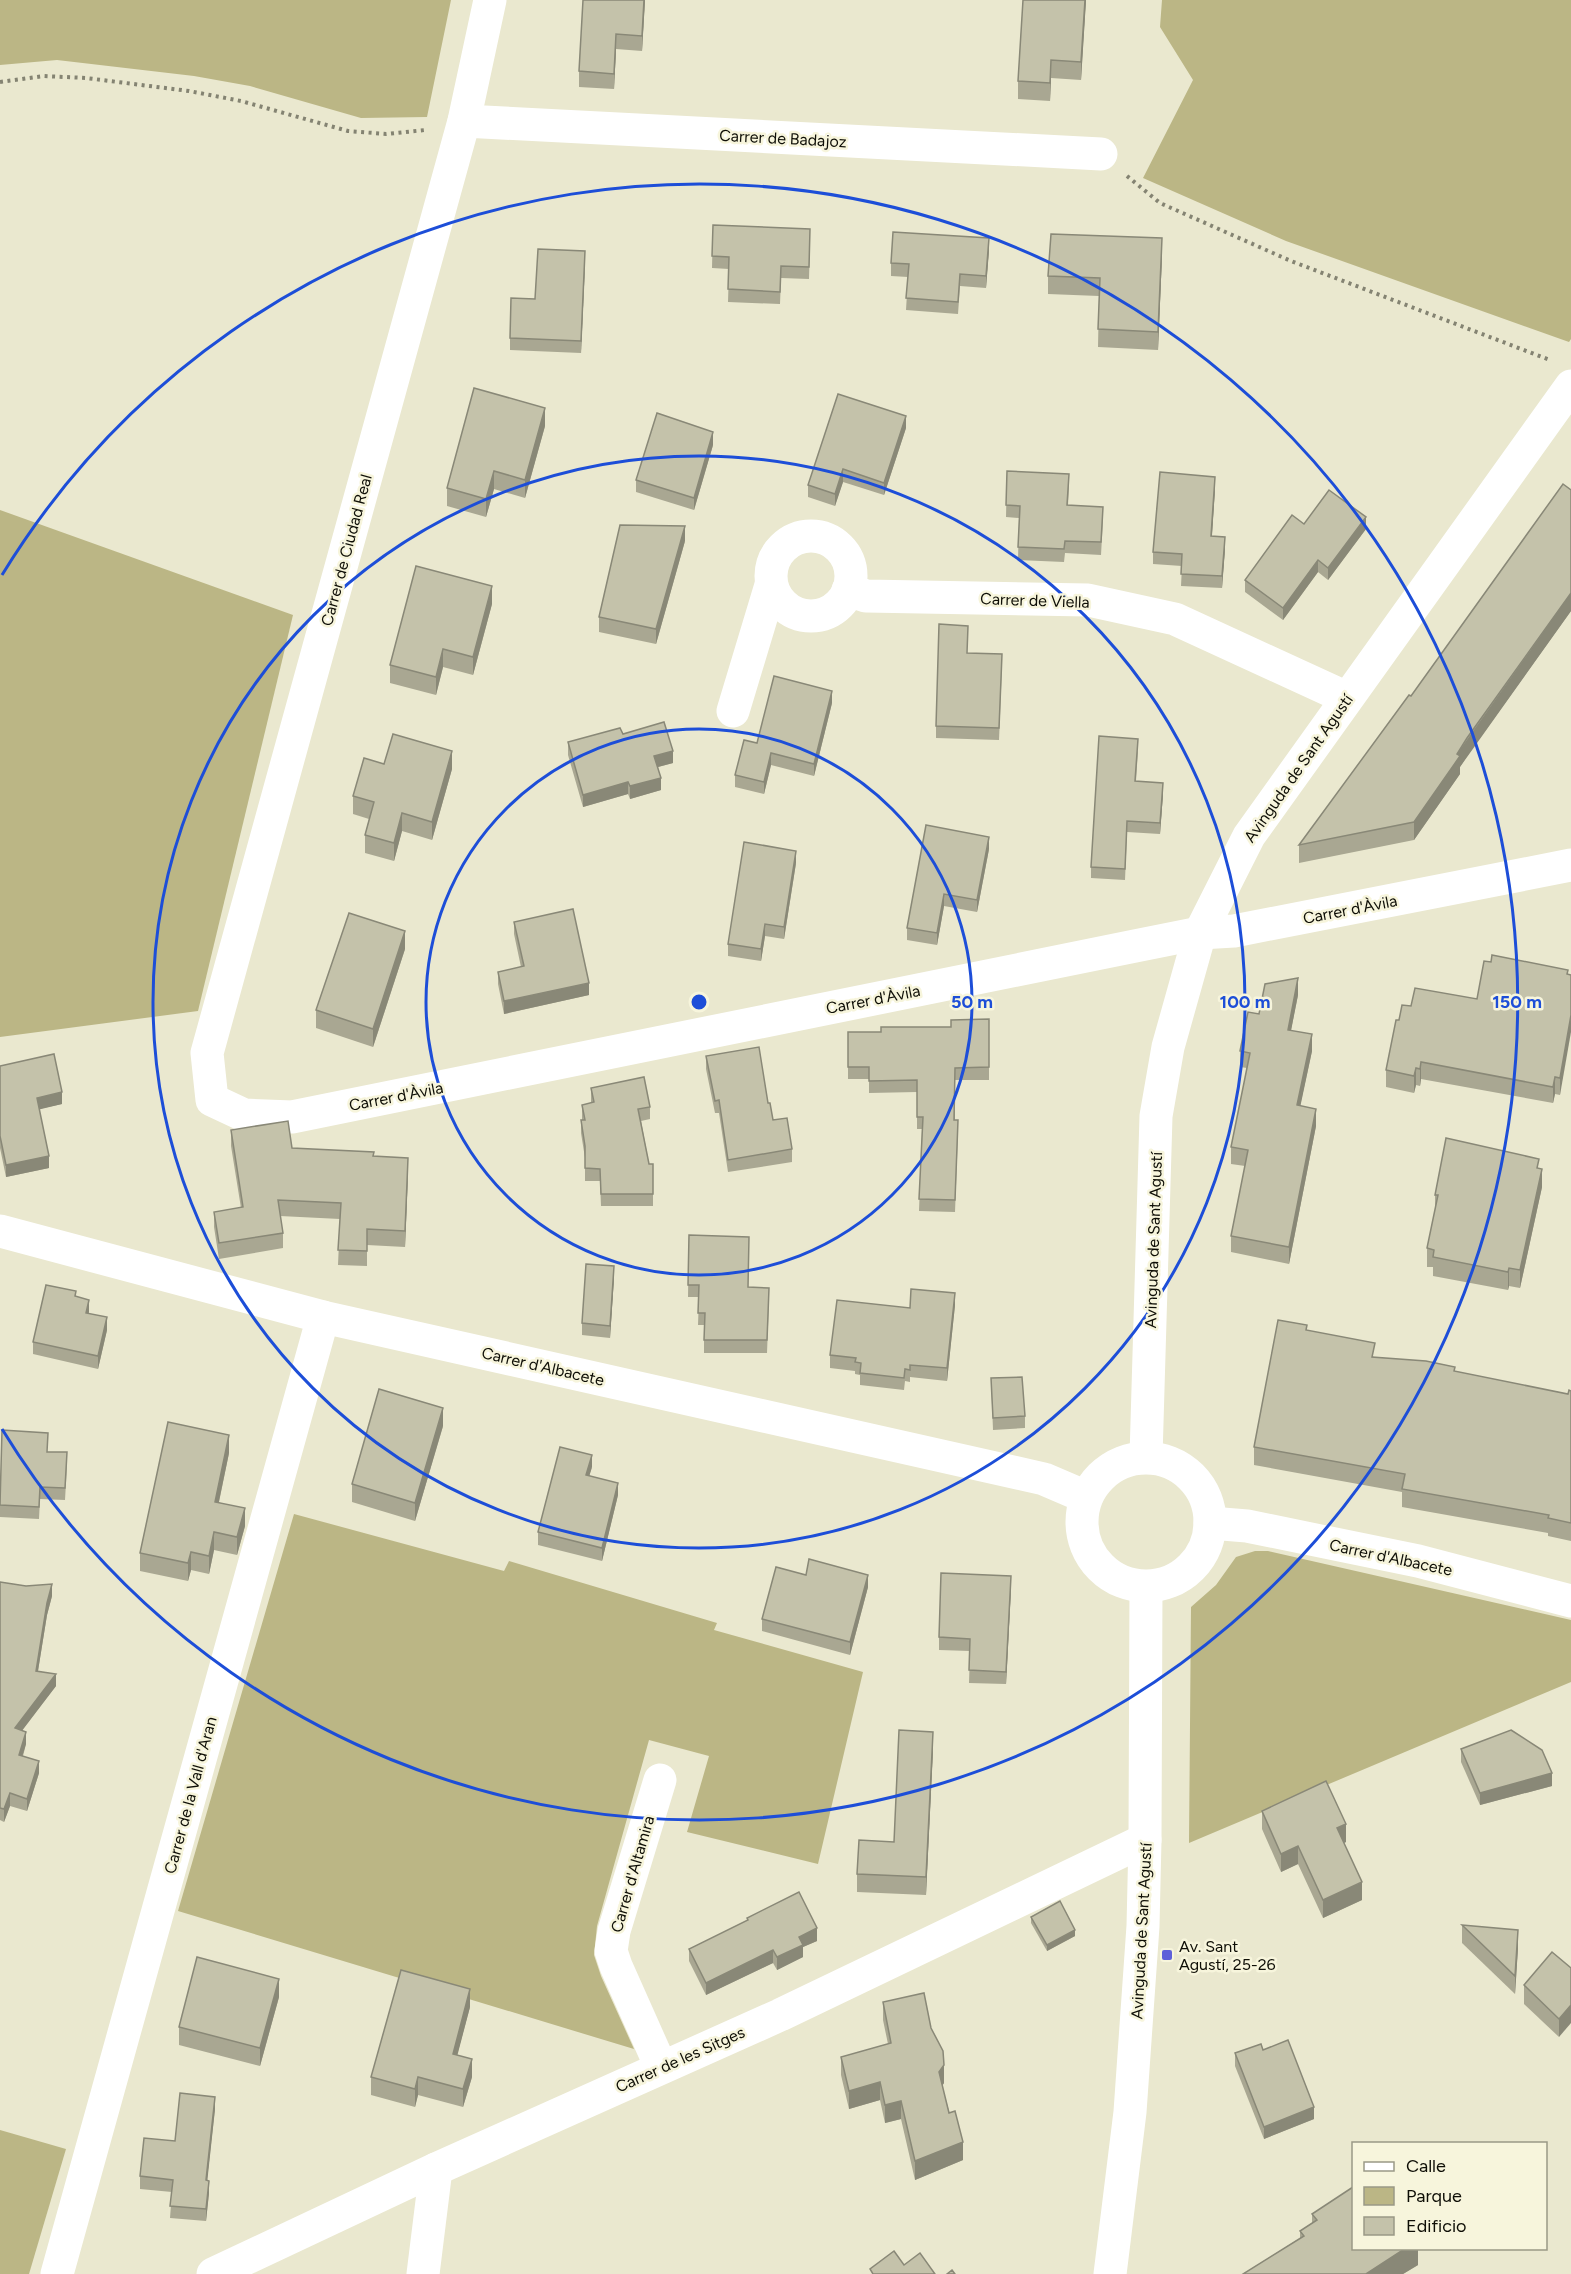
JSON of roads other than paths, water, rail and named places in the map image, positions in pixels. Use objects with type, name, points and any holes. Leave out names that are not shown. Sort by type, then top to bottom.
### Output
[{"type":"street","name":"Carrer de Ciudad Real","points":[[212,1100],[207,1053],[464,122],[490,0]]},
{"type":"street","name":"Carrer de Badajoz","points":[[464,122],[1101,154]]},
{"type":"street","name":"Avinguda de Sant Agustí","points":[[1146,1458],[1156,1116],[1168,1047],[1200,933],[1249,836],[1347,698],[1565,375]]},
{"type":"street","points":[[733,711],[771,585],[771,571],[775,558],[788,543],[807,536],[820,537],[832,542],[843,551],[849,563],[851,577],[848,590],[833,610],[821,615],[795,614],[776,597],[771,585]]},
{"type":"street","name":"Carrer de Viella","points":[[848,590],[866,596],[1088,600],[1175,619],[1347,698]]},
{"type":"street","name":"Carrer d'Àvila","points":[[212,1100],[244,1115],[292,1117],[1200,933],[1234,931],[1571,865]]},
{"type":"street","name":"Carrer d'Albacete","points":[[0,1231],[323,1317],[1044,1479],[1086,1497]]},
{"type":"street","name":"Carrer de la Vall d'Aran","points":[[57,2274],[323,1317]]},
{"type":"street","points":[[1146,1458],[1163,1460],[1179,1466],[1192,1477],[1202,1490],[1209,1506],[1210,1523],[1206,1547],[1192,1568],[1171,1582],[1146,1587],[1122,1582],[1110,1576],[1092,1558],[1081,1522],[1086,1497],[1092,1486],[1110,1468],[1122,1462],[1146,1458]]},
{"type":"street","name":"Carrer d'Albacete","points":[[1210,1523],[1248,1526],[1418,1562],[1571,1601]]},
{"type":"street","name":"Avinguda de Sant Agustí","points":[[1110,2274],[1131,2112],[1143,1926],[1146,1587]]},
{"type":"street","name":"Carrer d'Altamira","points":[[660,1780],[614,1931],[611,1951],[661,2067]]},
{"type":"street","name":"Carrer de les Sitges","points":[[213,2274],[435,2169],[780,2015],[1145,1840]]},
{"type":"street","points":[[423,2274],[435,2169]]},
{"type":"place","name":"Av. Sant Agustí, 25-26","points":[[1167,1955]]}]
